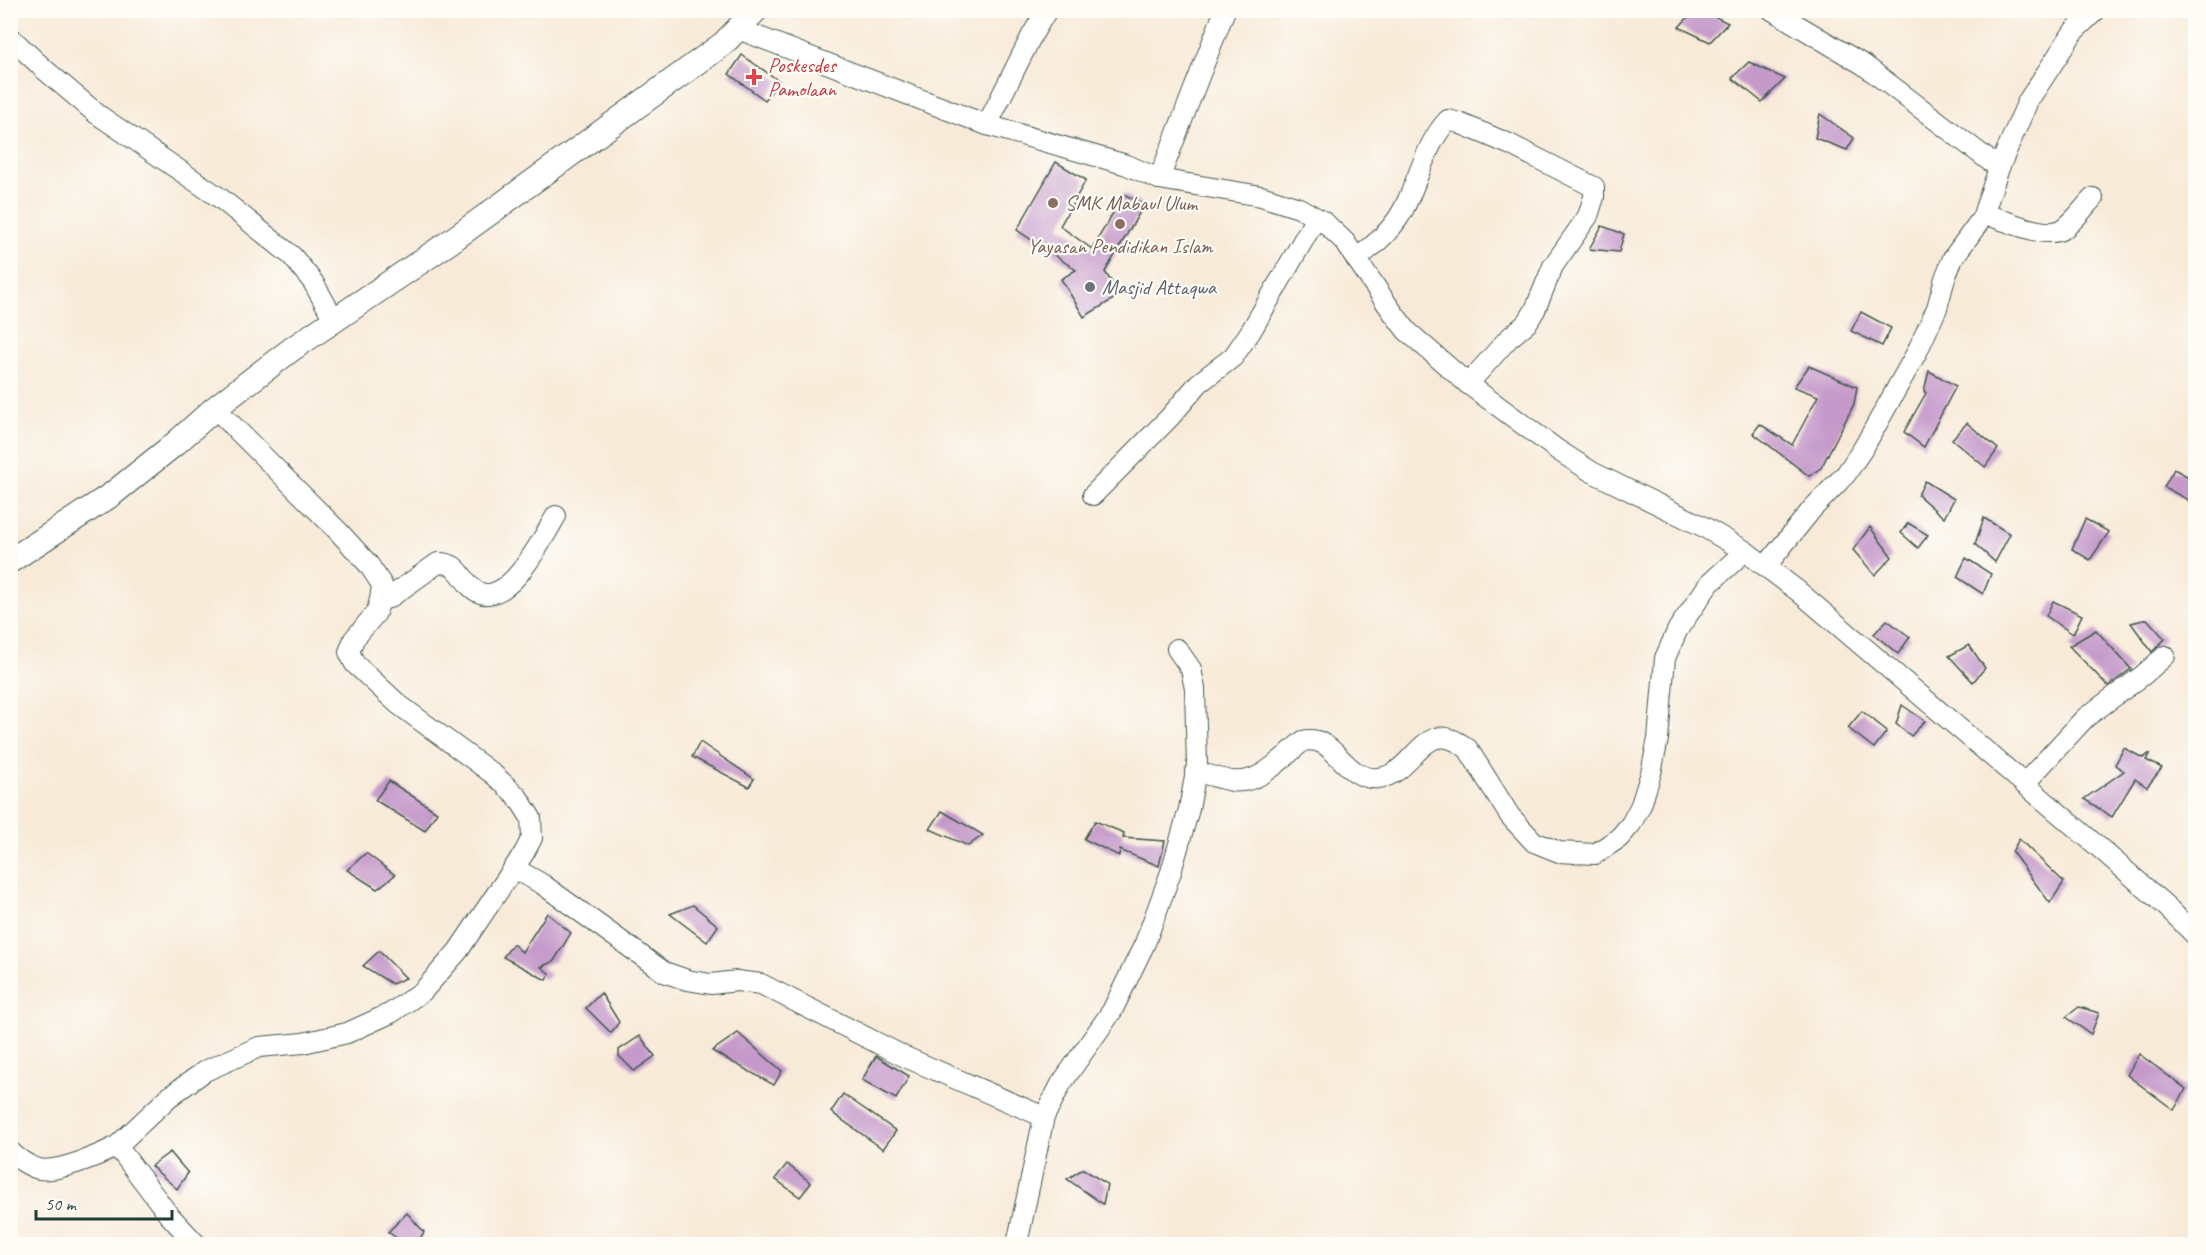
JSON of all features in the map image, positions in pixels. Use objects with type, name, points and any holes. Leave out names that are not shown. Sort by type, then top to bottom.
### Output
[{"type":"street","points":[[10,561],[111,495],[176,443],[215,408],[292,349],[480,220],[723,44],[756,10]]},
{"type":"street","points":[[987,125],[1047,10]]},
{"type":"street","points":[[1159,179],[1225,10]]},
{"type":"street","points":[[1772,10],[1864,65],[1999,168]]},
{"type":"street","points":[[1766,566],[1814,508],[1846,474],[1864,447],[1917,352],[1937,308],[1953,258],[1984,214],[1999,168],[2034,91],[2074,31],[2096,10]]},
{"type":"street","points":[[738,30],[987,125],[1127,165],[1159,179],[1261,196],[1299,208],[1324,222],[1345,242],[1407,331],[1468,384],[1559,451],[1592,472],[1704,527],[1766,566],[1829,616],[2166,906],[2196,936]]},
{"type":"street","points":[[10,37],[97,114],[220,198],[292,256],[313,282],[335,321]]},
{"type":"street","points":[[1356,259],[1387,233],[1405,207],[1424,161],[1448,120],[1509,144],[1594,187],[1594,197],[1588,216],[1553,266],[1535,310],[1527,322],[1508,339],[1468,384]]},
{"type":"street","points":[[1984,214],[2027,229],[2054,232],[2063,229],[2093,198]]},
{"type":"street","points":[[1093,495],[1170,417],[1199,383],[1233,357],[1251,331],[1316,218]]},
{"type":"street","points":[[10,1151],[40,1169],[92,1159],[117,1146],[169,1097],[205,1071],[260,1047],[303,1043],[347,1033],[391,1012],[423,991],[458,951],[532,838],[531,818],[517,796],[485,768],[398,704],[356,664],[349,652],[354,639],[376,613],[382,585],[369,566],[339,532],[215,408]]},
{"type":"street","points":[[380,600],[389,598],[438,563],[447,563],[455,567],[472,588],[481,593],[492,594],[515,580],[556,516]]},
{"type":"street","points":[[1196,772],[1212,774],[1230,781],[1247,781],[1258,776],[1303,741],[1312,738],[1324,741],[1353,771],[1367,778],[1381,778],[1394,772],[1422,747],[1439,736],[1447,737],[1468,749],[1510,816],[1534,842],[1559,852],[1595,854],[1618,838],[1632,824],[1641,805],[1658,739],[1665,658],[1678,629],[1709,584],[1745,551]]},
{"type":"street","points":[[1017,1245],[1044,1117],[1061,1084],[1112,1011],[1145,943],[1171,872],[1189,809],[1196,772],[1195,689],[1191,669],[1177,649]]},
{"type":"street","points":[[2024,784],[2085,718],[2165,656]]},
{"type":"street","points":[[514,868],[542,884],[664,972],[687,980],[711,984],[737,981],[761,984],[903,1056],[1044,1117]]},
{"type":"street","points":[[117,1146],[168,1214],[196,1245]]},
{"type":"building","points":[[1695,10],[1702,10],[1728,23],[1710,42],[1679,27]]},
{"type":"building","name":"Poskesdes Pamolaan","points":[[742,55],[779,81],[765,100],[729,74]]},
{"type":"building","points":[[1749,62],[1785,79],[1762,102],[1732,78]]},
{"type":"building","points":[[1820,114],[1854,138],[1847,150],[1815,138]]},
{"type":"building","points":[[1056,162],[1086,180],[1060,226],[1092,249],[1124,194],[1144,205],[1105,272],[1120,295],[1084,317],[1061,279],[1076,270],[1017,230]]},
{"type":"building","points":[[1602,226],[1624,234],[1619,252],[1589,249]]},
{"type":"building","points":[[1861,312],[1891,328],[1882,346],[1851,331]]},
{"type":"building","points":[[1809,366],[1857,387],[1854,404],[1821,468],[1809,476],[1753,433],[1760,424],[1792,445],[1818,396],[1794,387]]},
{"type":"building","points":[[1929,371],[1956,386],[1924,447],[1904,432],[1926,393],[1924,391]]},
{"type":"building","points":[[1967,423],[1998,449],[1985,467],[1952,439]]},
{"type":"building","points":[[2174,469],[2196,481],[2196,487],[2188,500],[2164,487]]},
{"type":"building","points":[[1925,481],[1954,499],[1944,518],[1918,495]]},
{"type":"building","points":[[1984,518],[2010,534],[1995,562],[1975,544]]},
{"type":"building","points":[[2085,519],[2109,532],[2090,560],[2072,549]]},
{"type":"building","points":[[1908,523],[1928,535],[1918,548],[1901,533]]},
{"type":"building","points":[[1870,527],[1892,557],[1875,575],[1853,550]]},
{"type":"building","points":[[1966,558],[1991,574],[1983,594],[1957,577]]},
{"type":"building","points":[[2053,601],[2082,615],[2073,634],[2046,616]]},
{"type":"building","points":[[2147,619],[2165,639],[2152,652],[2131,623]]},
{"type":"building","points":[[1887,620],[1910,637],[1898,654],[1874,634]]},
{"type":"building","points":[[2096,630],[2131,669],[2108,686],[2069,646]]},
{"type":"building","points":[[1969,645],[1985,668],[1973,682],[1949,656]]},
{"type":"building","points":[[1902,705],[1925,721],[1911,736],[1896,724]]},
{"type":"building","points":[[1862,711],[1887,731],[1874,748],[1848,728]]},
{"type":"building","points":[[700,742],[754,779],[749,787],[692,757]]},
{"type":"building","points":[[2124,748],[2143,758],[2150,753],[2146,760],[2162,768],[2147,787],[2135,779],[2112,817],[2084,799],[2124,771],[2115,765]]},
{"type":"building","points":[[389,781],[437,812],[425,831],[375,800]]},
{"type":"building","points":[[942,811],[983,835],[968,846],[930,829]]},
{"type":"building","points":[[1095,821],[1124,833],[1123,838],[1165,841],[1159,866],[1120,850],[1119,856],[1084,839]]},
{"type":"building","points":[[2019,839],[2064,882],[2050,903],[2012,852]]},
{"type":"building","points":[[366,853],[395,875],[377,889],[347,870]]},
{"type":"building","points":[[693,905],[718,926],[707,942],[670,914]]},
{"type":"building","points":[[547,913],[571,933],[554,961],[541,967],[550,974],[546,980],[503,957],[513,944],[522,952]]},
{"type":"building","points":[[379,951],[406,978],[392,984],[363,966]]},
{"type":"building","points":[[601,993],[619,1022],[611,1033],[586,1008]]},
{"type":"building","points":[[2079,1007],[2099,1013],[2091,1034],[2066,1017]]},
{"type":"building","points":[[738,1033],[782,1071],[774,1085],[712,1051]]},
{"type":"building","points":[[640,1036],[655,1056],[634,1071],[619,1056],[619,1050]]},
{"type":"building","points":[[2139,1054],[2186,1089],[2174,1110],[2127,1075]]},
{"type":"building","points":[[876,1056],[909,1076],[896,1099],[862,1080]]},
{"type":"building","points":[[843,1094],[896,1131],[883,1149],[831,1112]]},
{"type":"building","points":[[170,1152],[188,1173],[177,1189],[151,1166]]},
{"type":"building","points":[[787,1164],[811,1183],[800,1197],[775,1179]]},
{"type":"building","points":[[1083,1169],[1107,1184],[1103,1204],[1067,1179]]},
{"type":"building","points":[[407,1213],[424,1232],[416,1245],[407,1245],[388,1232]]},
{"type":"place","name":"Poskesdes Pamolaan","points":[[754,77]]},
{"type":"place","name":"SMK Mabaul Ulum","points":[[1053,203]]},
{"type":"place","name":"Yayasan Pendidikan Islam","points":[[1120,224]]},
{"type":"place","name":"Masjid Attaqwa","points":[[1090,287]]}]
